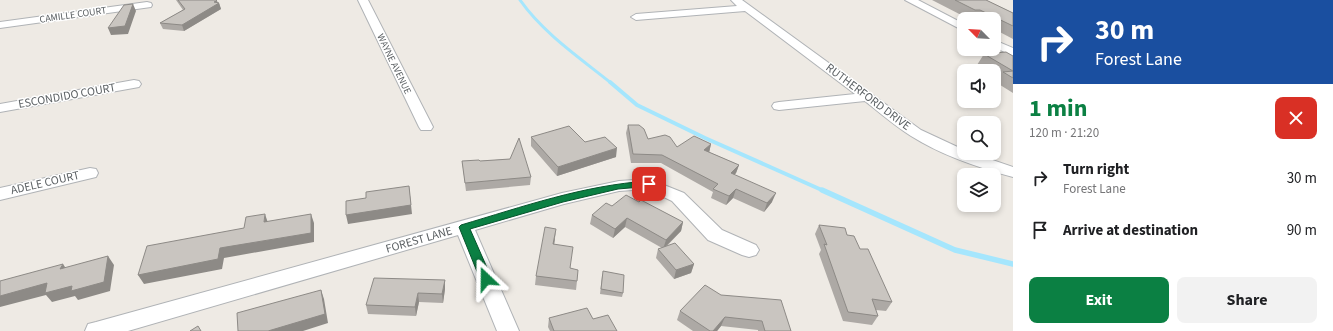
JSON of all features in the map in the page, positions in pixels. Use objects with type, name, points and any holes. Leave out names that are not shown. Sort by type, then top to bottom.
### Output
[{"type":"street","name":"WAYNE AVENUE","points":[[363,0],[426,127]]},
{"type":"street","name":"RUTHERFORD DRIVE","points":[[736,0],[916,133],[944,148],[977,161],[1013,172]]},
{"type":"street","points":[[910,0],[957,24]]},
{"type":"street","name":"CAMILLE COURT","points":[[0,25],[147,5]]},
{"type":"street","points":[[636,17],[747,8]]},
{"type":"street","points":[[1001,46],[1013,52]]},
{"type":"street","name":"ESCONDIDO COURT","points":[[0,108],[134,84]]},
{"type":"street","points":[[779,106],[869,97]]},
{"type":"street","name":"ADELE COURT","points":[[0,194],[90,173]]},
{"type":"street","name":"FOREST LANE","points":[[96,331],[562,199],[618,186],[649,184],[678,197],[715,235],[750,250]]},
{"type":"street","points":[[464,227],[508,331]]},
{"type":"building","points":[[178,0],[216,0],[217,1],[214,2],[219,3],[182,25],[160,23],[185,9]]},
{"type":"building","points":[[955,0],[986,0],[1013,13],[1013,26],[1001,20],[1001,12],[984,12],[975,10]]},
{"type":"building","points":[[133,4],[125,26],[108,28],[124,5]]},
{"type":"building","points":[[1001,52],[1006,52],[1013,56],[1013,71],[987,56],[1001,56]]},
{"type":"building","points":[[1013,71],[1013,78],[1003,72]]},
{"type":"building","points":[[628,125],[639,125],[644,129],[648,139],[665,135],[670,137],[677,147],[694,136],[711,144],[704,150],[739,165],[731,173],[776,193],[767,203],[736,189],[729,196],[713,189],[718,184],[662,155],[633,154]]},
{"type":"building","points":[[569,126],[585,142],[605,137],[617,148],[558,167],[531,137]]},
{"type":"building","points":[[519,138],[531,177],[465,183],[462,161],[510,159]]},
{"type":"building","points":[[409,186],[411,205],[346,215],[346,201],[366,198],[366,192]]},
{"type":"building","points":[[626,195],[639,202],[641,200],[683,222],[666,240],[627,218],[615,229],[592,215],[606,203],[612,206]]},
{"type":"building","points":[[265,214],[264,222],[311,214],[311,233],[220,248],[218,259],[138,275],[147,246],[244,228],[246,217]]},
{"type":"building","points":[[819,225],[845,228],[847,235],[854,236],[860,249],[868,249],[892,302],[872,299],[878,316],[848,312],[824,244],[827,245]]},
{"type":"building","points":[[545,227],[556,229],[553,244],[573,247],[570,268],[578,270],[577,281],[536,276]]},
{"type":"building","points":[[675,243],[694,264],[676,270],[658,249]]},
{"type":"building","points":[[108,256],[104,282],[71,291],[72,286],[45,293],[47,283],[0,296],[0,281],[63,264],[60,269]]},
{"type":"building","points":[[603,271],[624,275],[623,293],[601,289]]},
{"type":"building","points":[[374,278],[445,280],[442,294],[418,293],[415,307],[366,305]]},
{"type":"building","points":[[705,285],[721,295],[781,300],[791,331],[765,331],[762,321],[725,317],[713,331],[710,331],[680,311]]},
{"type":"building","points":[[321,290],[325,314],[268,331],[238,331],[237,313]]},
{"type":"building","points":[[587,308],[593,319],[608,315],[617,331],[554,331],[549,318]]},
{"type":"building","points":[[198,326],[201,331],[190,331]]},
{"type":"waterway","points":[[520,0],[529,12],[551,34],[611,83]]},
{"type":"waterway","points":[[610,82],[637,105],[705,138],[824,191]]},
{"type":"waterway","points":[[822,190],[955,250],[1013,264]]},
{"type":"route","points":[[486,279],[464,227],[562,199],[618,186],[649,184]]}]
